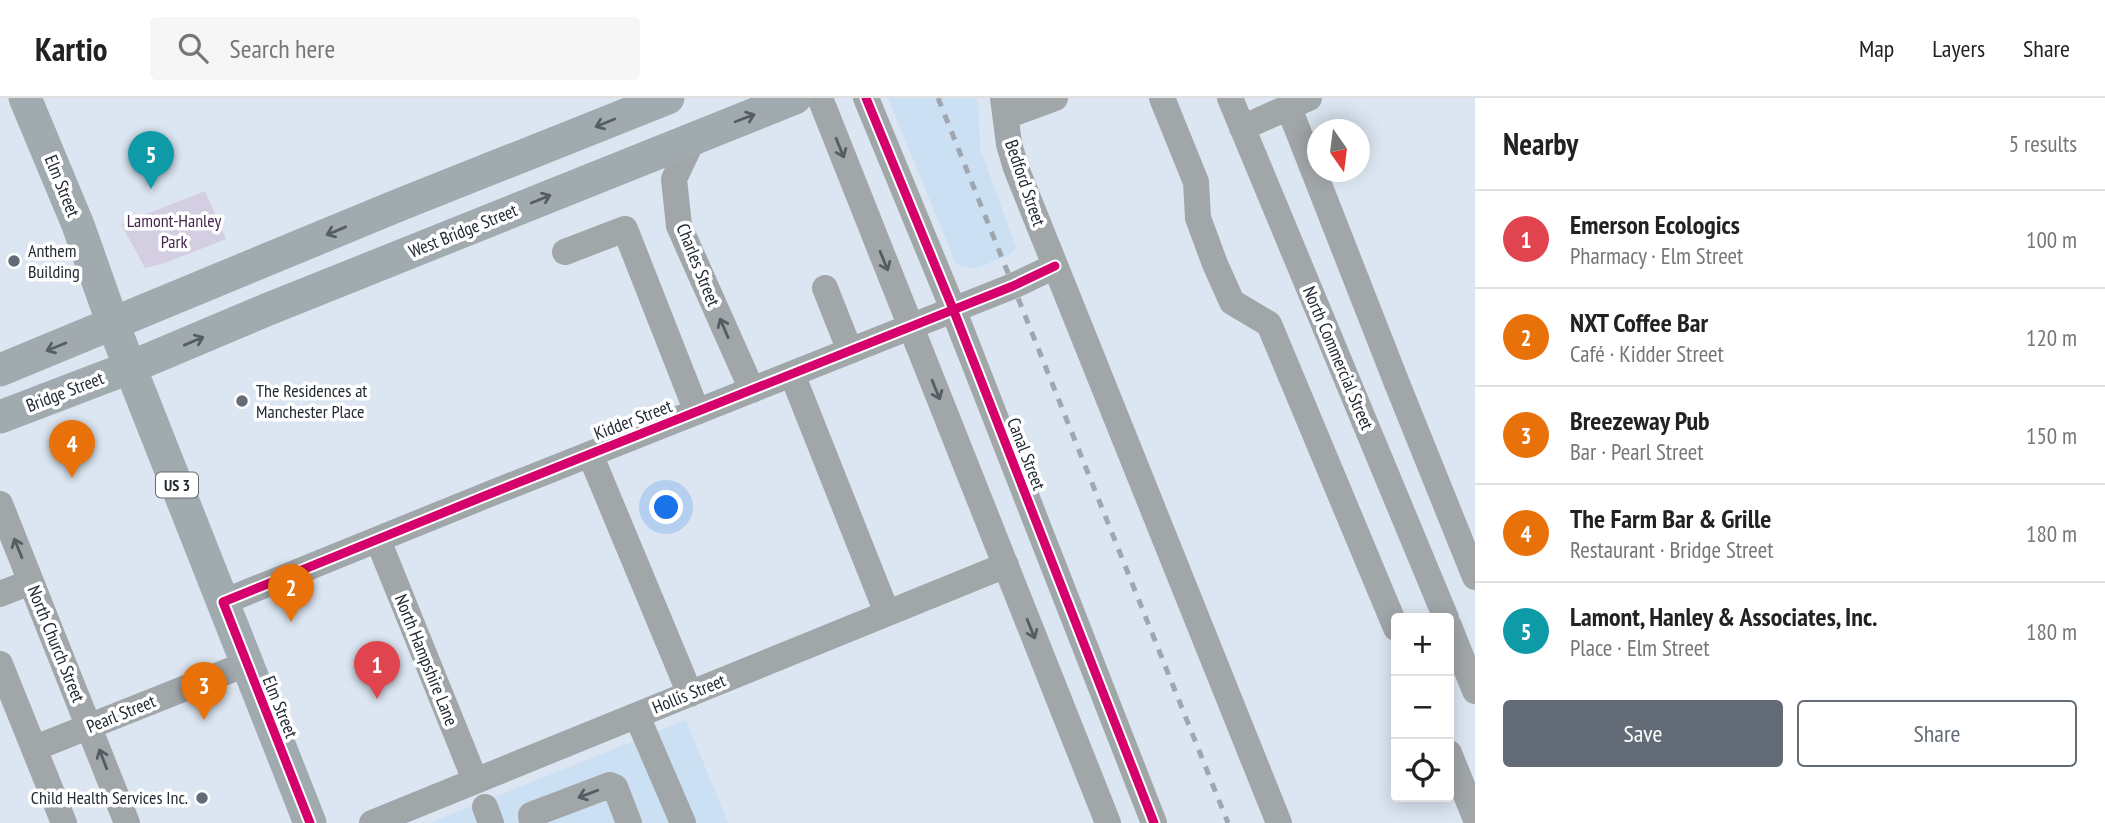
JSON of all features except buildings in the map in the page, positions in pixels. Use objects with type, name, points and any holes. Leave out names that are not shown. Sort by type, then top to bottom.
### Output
[{"type":"main road","name":"Elm Street","points":[[25,98],[78,225],[113,324],[310,823]]},
{"type":"main road","name":"West Bridge Street","points":[[131,367],[291,300],[796,98]]},
{"type":"main road","points":[[0,370],[660,99]]},
{"type":"main road","name":"Bridge Street","points":[[0,416],[131,367]]},
{"type":"street","points":[[820,98],[1108,823]]},
{"type":"street","name":"Canal Street","points":[[866,98],[953,309],[1154,823]]},
{"type":"street","points":[[1004,107],[1055,98]]},
{"type":"street","points":[[1162,98],[1196,182],[1198,218],[1215,264],[1232,302],[1269,324],[1391,616]]},
{"type":"street","name":"North Commercial Street","points":[[1230,98],[1441,608]]},
{"type":"street","points":[[1242,128],[1299,103],[1398,386],[1475,577]]},
{"type":"street","name":"Bedford Street","points":[[1004,107],[1009,144],[1016,168],[1279,823]]},
{"type":"street","name":"Charles Street","points":[[694,137],[674,179],[679,226],[752,390]]},
{"type":"street","points":[[565,252],[625,229],[696,412]]},
{"type":"street","name":"Kidder Street","points":[[223,602],[1013,286],[1055,266]]},
{"type":"street","points":[[825,288],[849,351]]},
{"type":"street","points":[[792,374],[887,614]]},
{"type":"street","points":[[590,454],[690,694]]},
{"type":"street","name":"North Church Street","points":[[0,504],[127,823]]},
{"type":"street","name":"North Hampshire Lane","points":[[378,540],[475,780]]},
{"type":"street","name":"Hollis Street","points":[[372,823],[1006,565]]},
{"type":"street","points":[[0,594],[31,582]]},
{"type":"street","points":[[1441,608],[1475,583]]},
{"type":"street","points":[[1454,638],[1473,683]]},
{"type":"street","points":[[0,664],[64,823]]},
{"type":"street","name":"Pearl Street","points":[[35,748],[246,664]]},
{"type":"street","points":[[637,716],[683,823]]},
{"type":"street","points":[[1454,765],[1475,817]]},
{"type":"street","points":[[532,823],[531,815],[610,785],[615,787],[629,823]]},
{"type":"shaded area","points":[[888,98],[976,98],[979,109],[980,148],[1016,247],[1010,254],[975,269],[956,264]]},
{"type":"shaded area","points":[[686,720],[728,823],[430,823]]},
{"type":"green space","name":"Lamont-Hanley Park","points":[[205,191],[226,239],[145,268],[121,224]]},
{"type":"railway","points":[[938,98],[1228,823]]},
{"type":"cycle path","points":[[866,98],[953,309],[1154,823]]},
{"type":"cycle path","points":[[310,823],[223,602],[1013,286],[1055,266]]},
{"type":"place","name":"Lamont, Hanley & Associates, Inc.","points":[[151,189]]},
{"type":"place","name":"Anthem Building","points":[[14,261]]},
{"type":"place","name":"The Residences at Manchester Place","points":[[242,401]]},
{"type":"place","name":"The Farm Bar & Grille","points":[[72,478]]},
{"type":"place","name":"NXT Coffee Bar","points":[[291,622]]},
{"type":"place","name":"Emerson Ecologics","points":[[377,699]]},
{"type":"place","name":"Breezeway Pub","points":[[204,720]]},
{"type":"place","name":"Child Health Services Inc.","points":[[202,798]]}]
